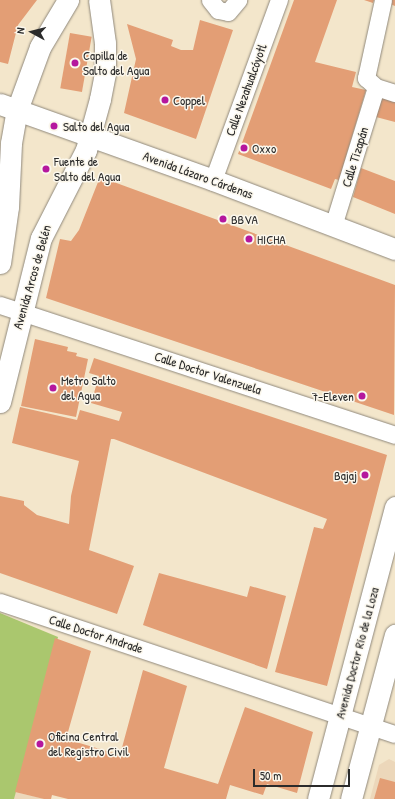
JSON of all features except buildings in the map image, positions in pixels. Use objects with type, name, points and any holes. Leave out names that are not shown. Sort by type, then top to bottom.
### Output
[{"type":"main road","points":[[0,263],[8,207],[11,143],[8,107],[40,47],[68,0]]},
{"type":"main road","name":"Avenida Arcos de Belén","points":[[0,402],[21,312],[41,238],[76,171],[91,136],[105,73],[105,43],[99,0]]},
{"type":"main road","name":"Avenida Lázaro Cárdenas","points":[[8,107],[213,180],[395,249]]},
{"type":"main road","name":"Avenida Doctor Río de la Loza","points":[[318,799],[395,506]]},
{"type":"main road","points":[[351,799],[395,635]]},
{"type":"street","points":[[210,0],[218,10],[228,12],[238,0]]},
{"type":"street","name":"Calle Nezahualcóyotl","points":[[213,180],[279,0]]},
{"type":"street","points":[[383,0],[366,71],[366,78],[376,88],[395,93]]},
{"type":"street","name":"Calle Tizapán","points":[[333,226],[376,88]]},
{"type":"street","name":"Calle Doctor Valenzuela","points":[[0,305],[395,435]]},
{"type":"street","name":"Calle Doctor Andrade","points":[[0,602],[395,734]]},
{"type":"shaded area","points":[[389,759],[395,762],[395,799],[370,799],[379,765]]},
{"type":"shaded area","points":[[15,792],[45,799],[14,799]]},
{"type":"green space","points":[[0,613],[58,637],[14,799],[0,799]]},
{"type":"place","name":"Capilla de Salto del Agua","points":[[75,63]]},
{"type":"place","name":"Coppel","points":[[165,100]]},
{"type":"place","name":"Salto del Agua","points":[[54,126]]},
{"type":"place","name":"Oxxo","points":[[244,148]]},
{"type":"place","name":"Fuente de Salto del Agua","points":[[46,169]]},
{"type":"place","name":"BBVA","points":[[223,219]]},
{"type":"place","name":"HICHA","points":[[249,239]]},
{"type":"place","name":"Metro Salto del Agua","points":[[53,388]]},
{"type":"place","name":"7-Eleven","points":[[362,396]]},
{"type":"place","name":"Bajaj","points":[[365,475]]},
{"type":"place","name":"Oficina Central del Registro Civil","points":[[40,744]]}]
